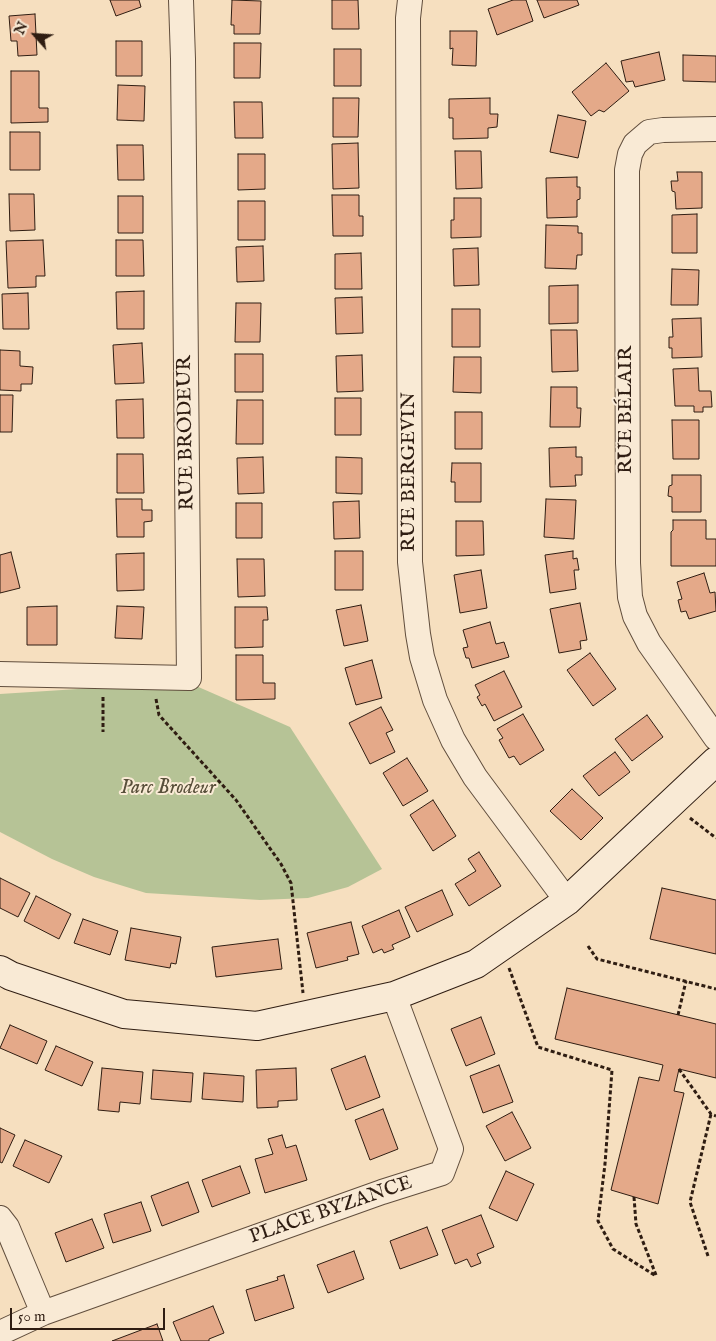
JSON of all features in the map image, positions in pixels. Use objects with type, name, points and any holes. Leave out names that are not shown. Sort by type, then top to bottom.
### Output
[{"type":"street","name":"RUE BRODEUR","points":[[0,674],[189,678],[184,108],[181,0]]},
{"type":"street","name":"RUE BERGEVIN","points":[[410,0],[408,18],[410,562],[412,595],[422,657],[436,700],[453,740],[475,777],[567,902]]},
{"type":"street","name":"RUE BÉLAIR","points":[[716,129],[649,132],[635,144],[630,154],[627,170],[628,563],[630,597],[635,616],[649,643],[716,738]]},
{"type":"street","points":[[0,970],[11,976],[124,1014],[257,1026],[394,996],[476,964],[567,902],[716,761]]},
{"type":"street","name":"PLACE BYZANCE","points":[[0,1333],[43,1314],[382,1192],[442,1173],[451,1149],[394,996]]},
{"type":"street","points":[[0,1218],[7,1227],[43,1314]]},
{"type":"path","points":[[102,677],[103,732]]},
{"type":"path","points":[[152,677],[159,715],[236,800],[281,864],[291,883],[304,1001]]},
{"type":"path","points":[[690,818],[716,838]]},
{"type":"path","points":[[588,946],[597,959],[716,989]]},
{"type":"path","points":[[501,947],[538,1047],[612,1070],[605,1164],[598,1221],[613,1249],[656,1276],[636,1224],[634,1197]]},
{"type":"path","points":[[678,1015],[686,981]]},
{"type":"path","points":[[680,1069],[711,1114],[716,1116]]},
{"type":"path","points":[[708,1256],[690,1202],[711,1114]]},
{"type":"green space","name":"Parc Brodeur","points":[[187,682],[290,727],[382,869],[348,887],[308,898],[260,900],[146,893],[94,877],[52,859],[0,832],[0,694]]},
{"type":"building","points":[[110,0],[139,0],[141,7],[116,16]]},
{"type":"building","points":[[232,0],[261,1],[260,34],[234,34],[234,25],[231,25]]},
{"type":"building","points":[[332,0],[358,0],[359,29],[332,29]]},
{"type":"building","points":[[513,0],[526,0],[533,21],[497,35],[488,9]]},
{"type":"building","points":[[537,0],[577,0],[579,5],[544,18]]},
{"type":"building","points":[[35,14],[37,55],[18,56],[17,41],[11,41],[9,16]]},
{"type":"building","points":[[450,31],[477,31],[476,66],[452,65],[453,48],[450,49]]},
{"type":"building","points":[[116,41],[142,41],[142,76],[116,76]]},
{"type":"building","points":[[234,43],[261,43],[260,78],[234,78]]},
{"type":"building","points":[[334,49],[361,49],[361,86],[334,86]]},
{"type":"building","points":[[659,52],[665,80],[635,87],[633,81],[626,82],[621,61]]},
{"type":"building","points":[[683,55],[716,56],[716,82],[683,81]]},
{"type":"building","points":[[606,63],[629,91],[604,112],[599,110],[591,116],[572,92]]},
{"type":"building","points":[[11,71],[39,71],[39,108],[48,108],[48,122],[11,123]]},
{"type":"building","points":[[118,85],[145,86],[144,121],[117,120]]},
{"type":"building","points":[[333,98],[359,98],[358,137],[333,137]]},
{"type":"building","points":[[490,98],[490,114],[498,114],[497,127],[488,128],[488,138],[453,139],[453,118],[449,118],[449,99]]},
{"type":"building","points":[[234,102],[262,102],[263,138],[235,138]]},
{"type":"building","points":[[558,115],[586,121],[578,158],[550,152]]},
{"type":"building","points":[[10,132],[40,132],[40,170],[10,170]]},
{"type":"building","points":[[358,143],[359,188],[333,189],[332,144]]},
{"type":"building","points":[[117,145],[143,145],[144,180],[118,180]]},
{"type":"building","points":[[455,151],[481,151],[482,188],[456,189]]},
{"type":"building","points":[[238,154],[265,154],[265,189],[238,190]]},
{"type":"building","points":[[677,172],[702,172],[702,208],[676,209],[675,192],[672,191],[671,181],[678,181]]},
{"type":"building","points":[[577,177],[577,187],[580,187],[580,199],[577,200],[577,217],[547,218],[546,178]]},
{"type":"building","points":[[9,194],[34,194],[35,230],[10,231]]},
{"type":"building","points":[[332,195],[359,195],[359,216],[363,216],[363,236],[333,236]]},
{"type":"building","points":[[118,196],[143,196],[143,233],[118,233]]},
{"type":"building","points":[[454,198],[481,198],[481,237],[451,238],[451,220],[454,220]]},
{"type":"building","points":[[238,201],[265,201],[265,240],[238,240]]},
{"type":"building","points":[[697,214],[697,253],[672,253],[672,215]]},
{"type":"building","points":[[546,225],[578,226],[578,233],[582,233],[582,255],[577,255],[576,269],[545,268]]},
{"type":"building","points":[[43,240],[45,276],[36,276],[36,287],[8,288],[6,241]]},
{"type":"building","points":[[116,240],[143,240],[144,276],[116,276]]},
{"type":"building","points":[[263,246],[264,281],[237,282],[236,247]]},
{"type":"building","points":[[478,248],[479,285],[454,286],[453,249]]},
{"type":"building","points":[[361,253],[362,289],[335,289],[335,254]]},
{"type":"building","points":[[672,269],[699,270],[698,305],[671,305]]},
{"type":"building","points":[[578,285],[578,323],[549,324],[549,286]]},
{"type":"building","points":[[144,291],[144,329],[117,329],[116,292]]},
{"type":"building","points":[[28,293],[29,329],[3,329],[2,294]]},
{"type":"building","points":[[362,297],[363,333],[336,334],[335,298]]},
{"type":"building","points":[[236,303],[261,303],[260,342],[235,342]]},
{"type":"building","points":[[452,309],[480,309],[480,347],[452,347]]},
{"type":"building","points":[[701,318],[702,357],[672,358],[672,348],[669,348],[669,337],[673,337],[672,319]]},
{"type":"building","points":[[551,330],[577,330],[578,371],[552,372]]},
{"type":"building","points":[[142,343],[144,383],[115,384],[113,345]]},
{"type":"building","points":[[0,350],[20,351],[20,366],[33,367],[32,384],[21,384],[21,391],[0,390]]},
{"type":"building","points":[[235,354],[263,354],[263,392],[235,392]]},
{"type":"building","points":[[362,355],[363,391],[337,392],[336,356]]},
{"type":"building","points":[[454,357],[481,357],[481,393],[453,392]]},
{"type":"building","points":[[698,368],[699,391],[711,391],[712,407],[703,407],[703,412],[694,412],[694,406],[675,406],[673,369]]},
{"type":"building","points":[[551,387],[577,387],[577,408],[581,408],[580,427],[550,427]]},
{"type":"building","points":[[0,395],[13,395],[12,432],[0,432]]},
{"type":"building","points":[[335,398],[361,398],[361,435],[335,435]]},
{"type":"building","points":[[143,399],[144,438],[117,438],[116,400]]},
{"type":"building","points":[[237,400],[263,400],[263,444],[236,444]]},
{"type":"building","points":[[455,412],[482,412],[482,449],[455,449]]},
{"type":"building","points":[[672,420],[699,420],[699,459],[673,459]]},
{"type":"building","points":[[576,447],[576,457],[582,457],[582,475],[575,475],[576,486],[550,487],[549,448]]},
{"type":"building","points":[[117,454],[143,454],[144,493],[117,493]]},
{"type":"building","points":[[263,457],[264,493],[238,494],[237,458]]},
{"type":"building","points":[[336,457],[362,458],[362,494],[336,493]]},
{"type":"building","points":[[452,463],[481,463],[481,502],[455,502],[455,482],[451,482]]},
{"type":"building","points":[[672,475],[701,475],[701,512],[672,512],[672,497],[668,496],[669,486],[672,485]]},
{"type":"building","points":[[116,499],[142,499],[142,510],[152,510],[152,521],[144,522],[144,537],[117,537]]},
{"type":"building","points":[[546,499],[576,500],[574,539],[544,537]]},
{"type":"building","points":[[359,501],[360,538],[334,539],[333,502]]},
{"type":"building","points":[[236,503],[262,503],[262,538],[236,538]]},
{"type":"building","points":[[673,520],[706,520],[706,539],[716,539],[716,566],[671,566]]},
{"type":"building","points":[[456,521],[483,521],[484,555],[456,556]]},
{"type":"building","points":[[335,551],[363,551],[363,590],[335,590]]},
{"type":"building","points":[[573,551],[573,559],[577,558],[579,570],[574,570],[576,589],[550,593],[545,555]]},
{"type":"building","points":[[11,552],[20,588],[0,593],[0,555]]},
{"type":"building","points":[[144,553],[144,590],[117,591],[116,554]]},
{"type":"building","points":[[237,559],[264,559],[265,596],[238,597]]},
{"type":"building","points":[[481,570],[487,608],[460,613],[454,575]]},
{"type":"building","points":[[704,573],[710,593],[715,592],[716,611],[689,619],[686,611],[681,612],[678,600],[682,599],[677,582]]},
{"type":"building","points":[[580,603],[587,640],[580,641],[581,649],[559,653],[550,609]]},
{"type":"building","points":[[361,605],[368,641],[344,646],[336,610]]},
{"type":"building","points":[[57,606],[57,645],[27,645],[27,607]]},
{"type":"building","points":[[117,606],[144,607],[142,639],[115,638]]},
{"type":"building","points":[[235,607],[267,607],[268,620],[263,620],[263,647],[235,648]]},
{"type":"building","points":[[490,622],[496,644],[504,642],[509,657],[472,668],[463,648],[468,647],[463,630]]},
{"type":"building","points":[[590,653],[616,689],[593,706],[567,670]]},
{"type":"building","points":[[236,655],[263,655],[263,683],[275,683],[275,699],[236,700]]},
{"type":"building","points":[[372,660],[382,698],[356,705],[345,668]]},
{"type":"building","points":[[504,671],[522,707],[494,721],[485,704],[482,706],[477,697],[480,695],[475,685]]},
{"type":"building","points":[[381,707],[393,730],[386,733],[395,752],[370,764],[349,723]]},
{"type":"building","points":[[523,714],[544,750],[520,765],[514,756],[509,758],[499,740],[503,738],[497,729]]},
{"type":"building","points":[[647,715],[663,737],[632,761],[615,739]]},
{"type":"building","points":[[615,752],[630,772],[599,796],[583,776]]},
{"type":"building","points":[[407,758],[428,791],[403,806],[383,773]]},
{"type":"building","points":[[572,789],[603,818],[581,840],[550,811]]},
{"type":"building","points":[[433,800],[456,836],[433,851],[410,815]]},
{"type":"building","points":[[479,852],[501,886],[469,906],[455,884],[476,871],[468,859]]},
{"type":"building","points":[[0,878],[30,893],[18,917],[0,908]]},
{"type":"building","points":[[662,888],[716,900],[716,954],[650,939]]},
{"type":"building","points":[[442,890],[453,915],[417,932],[405,907]]},
{"type":"building","points":[[36,896],[71,914],[59,939],[24,921]]},
{"type":"building","points":[[399,910],[410,937],[392,945],[394,949],[384,953],[382,949],[373,953],[362,926]]},
{"type":"building","points":[[83,919],[118,931],[110,955],[74,943]]},
{"type":"building","points":[[351,922],[359,954],[347,957],[348,960],[316,968],[307,933]]},
{"type":"building","points":[[131,928],[181,937],[176,964],[171,963],[170,968],[125,960]]},
{"type":"building","points":[[278,939],[282,969],[216,977],[212,947]]},
{"type":"building","points":[[567,988],[716,1024],[716,1078],[679,1069],[674,1091],[684,1093],[658,1204],[611,1190],[639,1077],[659,1081],[663,1065],[555,1039]]},
{"type":"building","points":[[481,1017],[495,1054],[466,1066],[451,1029]]},
{"type":"building","points":[[10,1025],[47,1041],[37,1064],[0,1048]]},
{"type":"building","points":[[56,1046],[93,1062],[82,1086],[45,1070]]},
{"type":"building","points":[[365,1056],[380,1097],[346,1110],[331,1069]]},
{"type":"building","points":[[499,1065],[513,1102],[483,1113],[470,1076]]},
{"type":"building","points":[[102,1068],[143,1072],[140,1104],[120,1102],[119,1112],[98,1110]]},
{"type":"building","points":[[296,1068],[297,1100],[278,1101],[278,1107],[257,1108],[256,1070]]},
{"type":"building","points":[[153,1070],[193,1073],[191,1102],[151,1099]]},
{"type":"building","points":[[204,1073],[244,1076],[243,1102],[202,1099]]},
{"type":"building","points":[[383,1109],[398,1149],[370,1160],[355,1120]]},
{"type":"building","points":[[512,1112],[531,1148],[505,1161],[486,1126]]},
{"type":"building","points":[[0,1128],[15,1135],[2,1163],[0,1162]]},
{"type":"building","points":[[282,1135],[286,1148],[296,1145],[307,1180],[265,1193],[255,1159],[273,1154],[268,1139]]},
{"type":"building","points":[[25,1140],[62,1156],[49,1183],[13,1166]]},
{"type":"building","points":[[240,1166],[250,1193],[212,1207],[202,1180]]},
{"type":"building","points":[[506,1171],[534,1184],[517,1221],[489,1208]]},
{"type":"building","points":[[188,1182],[199,1212],[162,1226],[151,1196]]},
{"type":"building","points":[[141,1202],[151,1231],[113,1243],[104,1214]]},
{"type":"building","points":[[481,1215],[494,1247],[477,1254],[481,1263],[471,1267],[467,1259],[455,1264],[442,1230]]},
{"type":"building","points":[[92,1219],[104,1248],[66,1262],[55,1233]]},
{"type":"building","points":[[427,1227],[438,1255],[400,1269],[390,1241]]},
{"type":"building","points":[[354,1251],[364,1279],[328,1293],[317,1265]]},
{"type":"building","points":[[284,1275],[294,1308],[255,1321],[246,1290],[278,1280],[277,1277]]},
{"type":"building","points":[[213,1306],[224,1333],[209,1339],[209,1341],[181,1341],[173,1322]]},
{"type":"building","points":[[157,1324],[163,1341],[112,1341]]}]
